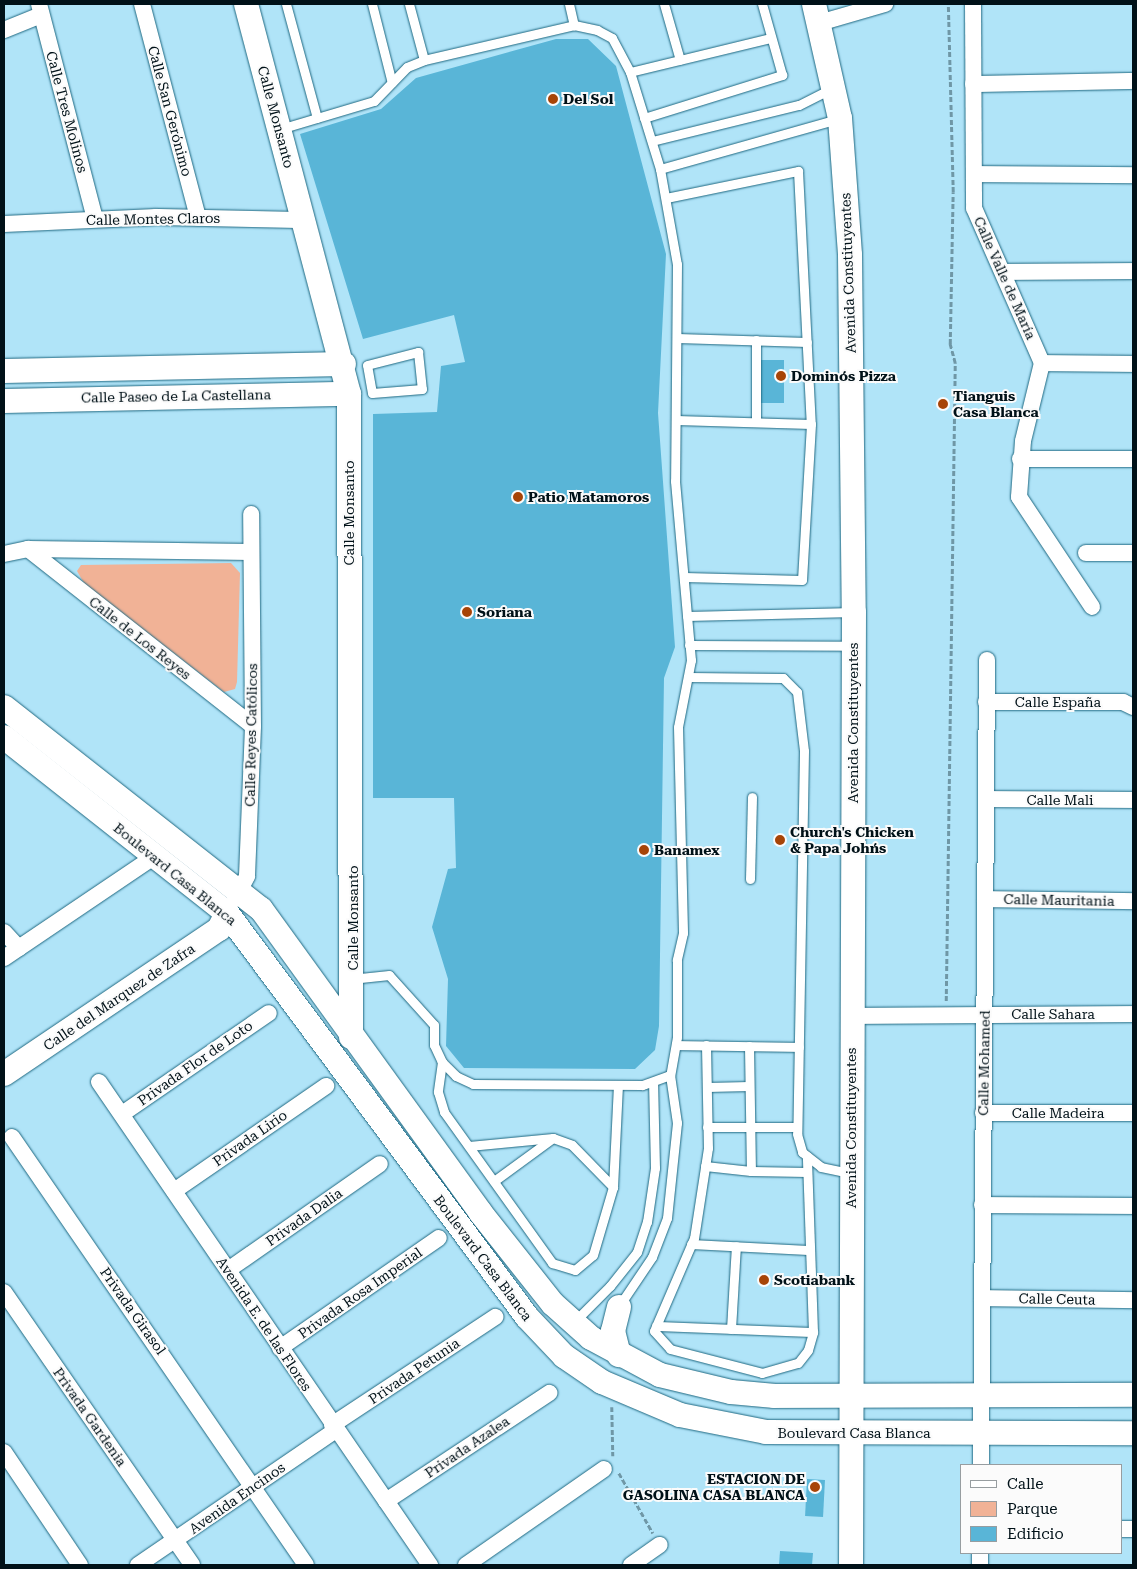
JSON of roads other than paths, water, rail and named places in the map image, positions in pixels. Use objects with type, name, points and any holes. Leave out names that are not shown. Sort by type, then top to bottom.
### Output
[{"type":"street","name":"Calle San Gerónimo","points":[[142,4],[198,218]]},
{"type":"street","name":"Calle Monsanto","points":[[246,4],[280,129],[302,220],[352,380],[353,1035]]},
{"type":"street","points":[[816,14],[885,4]]},
{"type":"street","name":"Calle Valle de María","points":[[973,4],[975,212],[1042,363]]},
{"type":"street","points":[[4,30],[40,9]]},
{"type":"street","name":"Calle Tres Molinos","points":[[40,9],[95,220]]},
{"type":"street","name":"Avenida Constituyentes","points":[[816,14],[840,118],[850,255],[854,612],[850,1174],[851,1565]]},
{"type":"street","points":[[973,84],[1133,81]]},
{"type":"street","points":[[975,174],[1133,175]]},
{"type":"street","name":"Calle Montes Claros","points":[[4,224],[198,218],[302,220]]},
{"type":"street","points":[[1003,272],[1133,271]]},
{"type":"street","points":[[1092,607],[1019,497],[1020,459],[1042,363],[1133,364]]},
{"type":"street","name":"Calle Paseo de La Castellana","points":[[4,371],[352,380]]},
{"type":"street","name":"Calle Paseo de La Castellana","points":[[4,401],[352,380]]},
{"type":"street","points":[[1020,459],[1133,459]]},
{"type":"street","name":"Calle Reyes Católicos","points":[[227,913],[247,876],[252,726],[251,514]]},
{"type":"street","points":[[4,554],[28,549],[251,552]]},
{"type":"street","name":"Calle de Los Reyes","points":[[28,549],[252,726]]},
{"type":"street","points":[[1086,553],[1133,554]]},
{"type":"street","name":"Calle Mohamed","points":[[981,1464],[980,1394],[987,660]]},
{"type":"street","name":"Calle España","points":[[986,702],[1131,705]]},
{"type":"street","name":"Boulevard Casa Blanca","points":[[4,707],[240,890],[261,909],[480,1212],[538,1287],[573,1323],[597,1332],[619,1355],[660,1375],[715,1390],[776,1396],[1133,1395]]},
{"type":"street","name":"Boulevard Casa Blanca","points":[[4,737],[227,913],[545,1338],[606,1384],[647,1404],[728,1427],[766,1432],[851,1435],[981,1432],[1133,1433]]},
{"type":"street","name":"Calle Mali","points":[[986,799],[1133,800]]},
{"type":"street","points":[[112,822],[128,804]]},
{"type":"street","points":[[4,958],[156,856]]},
{"type":"street","name":"Calle Mauritania","points":[[985,899],[1133,901]]},
{"type":"street","name":"Calle del Marquez de Zafra","points":[[4,1074],[219,929],[227,913]]},
{"type":"street","points":[[4,932],[19,948]]},
{"type":"street","name":"Privada Flor de Loto","points":[[122,1114],[269,1013]]},
{"type":"street","name":"Calle Sahara","points":[[852,1016],[1133,1014]]},
{"type":"street","points":[[332,1052],[353,1035]]},
{"type":"street","name":"Avenida E. de las Flores","points":[[99,1082],[430,1565]]},
{"type":"street","name":"Privada Lirio","points":[[174,1191],[326,1086]]},
{"type":"street","name":"Calle Madeira","points":[[983,1113],[1133,1113]]},
{"type":"street","name":"Privada Girasol","points":[[12,1137],[254,1486],[306,1565]]},
{"type":"street","name":"Privada Dalia","points":[[228,1270],[380,1164]]},
{"type":"street","points":[[982,1205],[1133,1206]]},
{"type":"street","name":"Privada Rosa Imperial","points":[[280,1348],[439,1238]]},
{"type":"street","name":"Privada Gardenia","points":[[4,1292],[192,1565]]},
{"type":"street","name":"Calle Ceuta","points":[[982,1298],[1133,1300]]},
{"type":"street","points":[[619,1306],[613,1331],[619,1355]]},
{"type":"street","name":"Privada Petunia","points":[[334,1427],[495,1318]]},
{"type":"street","points":[[545,1338],[573,1323]]},
{"type":"street","points":[[597,1332],[588,1360],[606,1384]]},
{"type":"street","name":"Privada Azalea","points":[[386,1501],[549,1393]]},
{"type":"street","name":"Avenida Encinos","points":[[138,1565],[254,1486],[334,1427]]},
{"type":"street","points":[[4,1452],[80,1565]]},
{"type":"street","points":[[466,1565],[611,1465]]},
{"type":"street","points":[[631,1565],[660,1545]]},
{"type":"lane","points":[[286,4],[317,118]]},
{"type":"lane","points":[[372,4],[392,83]]},
{"type":"lane","points":[[409,4],[424,60]]},
{"type":"lane","points":[[569,4],[574,25]]},
{"type":"lane","points":[[664,4],[680,60]]},
{"type":"lane","points":[[644,118],[782,75],[762,4]]},
{"type":"lane","points":[[280,129],[374,101],[407,67],[424,60],[574,25],[612,38],[630,72],[660,168],[677,264],[675,482],[689,645],[688,677],[678,727],[683,934],[677,960],[676,1044],[670,1076],[677,1123],[667,1218],[648,1264],[619,1306],[597,1332]]},
{"type":"lane","points":[[630,72],[771,38]]},
{"type":"lane","points":[[652,142],[799,105],[834,88]]},
{"type":"lane","points":[[660,168],[840,118]]},
{"type":"lane","points":[[666,198],[798,170],[811,424],[802,580],[684,577]]},
{"type":"lane","points":[[677,338],[807,342]]},
{"type":"lane","points":[[756,340],[756,422]]},
{"type":"lane","points":[[418,352],[422,389],[372,393],[352,380],[367,365],[418,352]]},
{"type":"lane","points":[[676,420],[811,424]]},
{"type":"lane","points":[[687,616],[854,612]]},
{"type":"lane","points":[[689,645],[854,646]]},
{"type":"lane","points":[[688,677],[783,678],[797,692],[804,751],[797,1127],[802,1152],[821,1167],[850,1174]]},
{"type":"lane","points":[[750,879],[752,797]]},
{"type":"lane","points":[[353,978],[389,975],[407,992],[434,1025],[434,1045],[442,1062],[456,1076],[472,1084],[618,1085],[653,1082],[670,1076]]},
{"type":"lane","points":[[676,1044],[799,1047]]},
{"type":"lane","points":[[706,1045],[707,1127],[705,1166],[691,1244],[654,1331],[670,1349],[762,1373],[798,1364],[813,1332],[808,1250],[807,1156]]},
{"type":"lane","points":[[749,1046],[751,1170]]},
{"type":"lane","points":[[442,1062],[438,1092],[444,1112],[552,1263],[575,1270],[593,1255],[613,1187],[618,1085]]},
{"type":"lane","points":[[573,1323],[610,1286],[636,1252],[647,1222],[655,1168],[653,1082]]},
{"type":"lane","points":[[707,1087],[749,1086]]},
{"type":"lane","points":[[707,1127],[797,1127]]},
{"type":"lane","points":[[469,1146],[553,1138],[572,1145],[613,1187]]},
{"type":"lane","points":[[494,1181],[553,1138]]},
{"type":"lane","points":[[705,1166],[807,1172]]},
{"type":"lane","points":[[691,1244],[808,1250]]},
{"type":"lane","points":[[731,1329],[736,1246]]},
{"type":"lane","points":[[656,1326],[813,1332]]},
{"type":"place","name":"Del Sol","points":[[553,99]]},
{"type":"place","name":"Domino´s Pizza","points":[[781,376]]},
{"type":"place","name":"Tianguis Casa Blanca","points":[[943,404]]},
{"type":"place","name":"Patio Matamoros","points":[[518,497]]},
{"type":"place","name":"Soriana","points":[[467,612]]},
{"type":"place","name":"Church's Chicken & Papa John´s","points":[[780,840]]},
{"type":"place","name":"Banamex","points":[[644,850]]},
{"type":"place","name":"Scotiabank","points":[[764,1280]]},
{"type":"place","name":"ESTACION DE GASOLINA CASA BLANCA","points":[[815,1487]]}]
